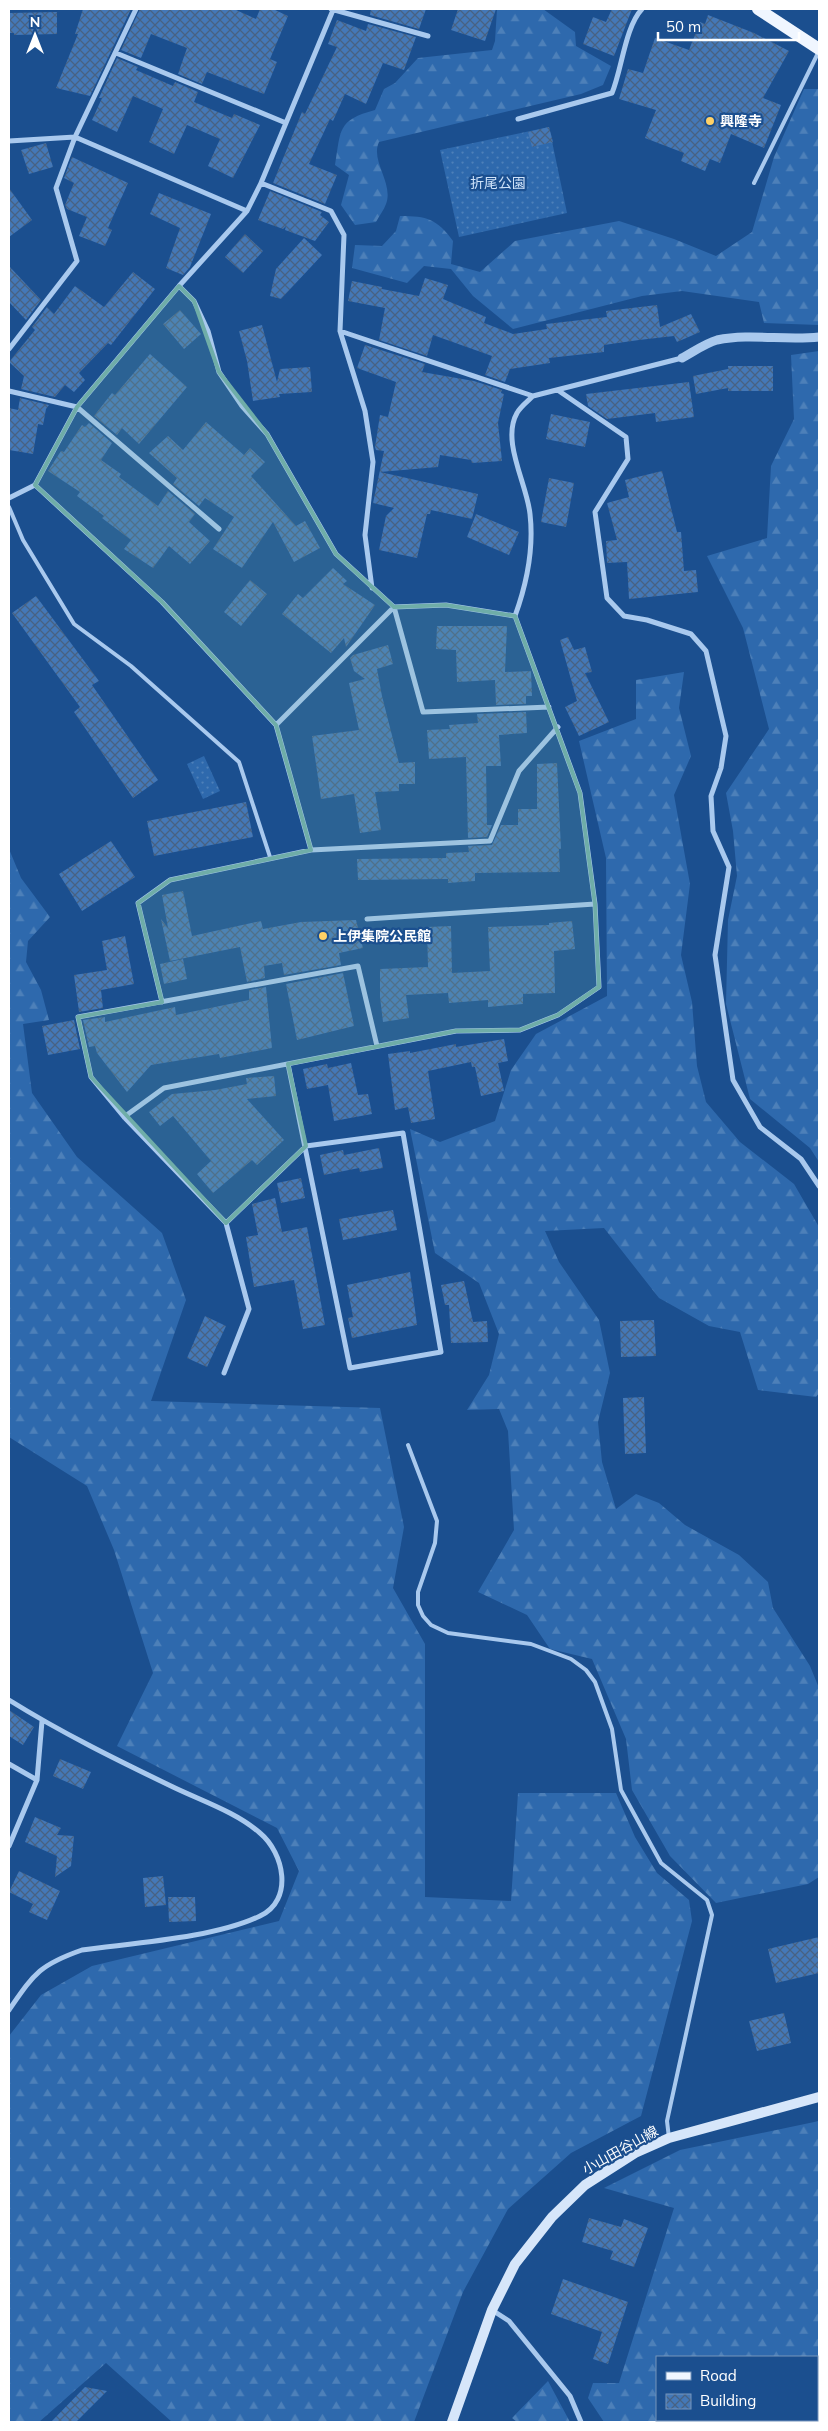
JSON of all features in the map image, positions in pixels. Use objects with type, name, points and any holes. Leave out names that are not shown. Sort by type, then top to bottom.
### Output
[{"type":"main road","points":[[758,9],[819,50]]},
{"type":"main road","name":"小山田谷山線","points":[[452,2422],[492,2310],[515,2264],[533,2238],[558,2210],[592,2180],[635,2153],[669,2138],[819,2097]]},
{"type":"street","points":[[9,349],[77,261],[56,188],[75,137],[136,9]]},
{"type":"street","points":[[9,498],[35,485],[77,407],[179,286],[247,212],[262,182],[332,9],[428,36]]},
{"type":"street","points":[[518,119],[612,93],[620,74],[624,51],[642,9]]},
{"type":"street","points":[[116,53],[286,123]]},
{"type":"street","points":[[9,142],[75,137],[247,212]]},
{"type":"street","points":[[262,182],[331,211],[344,235],[340,331],[365,411],[373,462],[365,534],[372,589]]},
{"type":"street","points":[[179,286],[194,301],[208,331],[220,372],[242,406],[267,434],[336,554],[372,589],[394,606],[423,712],[549,708]]},
{"type":"street","points":[[340,331],[533,396],[559,391],[682,358],[716,340],[752,336],[794,340],[819,337]]},
{"type":"street","points":[[9,391],[77,407],[219,529]]},
{"type":"street","points":[[559,391],[626,437],[628,459],[595,512],[608,598],[624,616],[647,620],[691,634],[706,651],[726,736],[721,768],[711,796],[713,831],[729,867],[715,955],[733,1080],[760,1127],[801,1160],[819,1186]]},
{"type":"street","points":[[124,1117],[164,1088],[456,1031],[520,1030],[558,1015],[599,987],[595,904],[580,793],[558,727],[549,708],[515,616],[526,584],[530,552],[530,513],[511,437],[517,413],[533,396]]},
{"type":"street","points":[[35,485],[162,602],[276,725],[311,850]]},
{"type":"street","points":[[276,725],[394,606],[446,605],[515,616]]},
{"type":"street","points":[[162,1002],[138,904],[170,880],[270,857],[311,850],[490,840],[519,771],[558,727]]},
{"type":"street","points":[[367,918],[595,904]]},
{"type":"street","points":[[224,1373],[249,1309],[226,1223],[124,1117],[90,1077],[78,1017],[358,966],[377,1046]]},
{"type":"street","points":[[226,1223],[306,1146],[403,1133],[441,1352],[350,1368],[306,1146],[288,1064]]},
{"type":"street","points":[[9,1700],[42,1721],[91,1747],[244,1822],[272,1845],[279,1860],[282,1885],[279,1899],[271,1910],[260,1916],[224,1928],[82,1950],[61,1958],[34,1975],[9,2010]]},
{"type":"street","points":[[9,1846],[37,1780],[42,1721]]},
{"type":"street","points":[[9,1764],[37,1780]]},
{"type":"street","points":[[492,2310],[509,2321],[570,2396],[581,2422]]},
{"type":"lane","points":[[754,183],[819,50]]},
{"type":"lane","points":[[9,507],[24,540],[74,624],[131,666],[239,762],[270,857]]},
{"type":"lane","points":[[408,1445],[437,1520],[435,1543],[418,1592],[418,1604],[423,1616],[431,1625],[448,1633],[531,1644],[571,1659],[586,1670],[594,1682],[612,1729],[622,1790],[661,1863],[706,1900],[712,1915],[667,2121],[669,2138]]},
{"type":"highlighted area","points":[[179,286],[194,301],[219,372],[267,434],[336,554],[394,607],[446,605],[515,616],[580,793],[595,904],[599,987],[558,1015],[520,1030],[456,1031],[288,1064],[306,1146],[226,1223],[91,1077],[78,1017],[162,1002],[138,903],[170,880],[311,850],[276,725],[162,602],[35,485],[77,407]]},
{"type":"green space","points":[[497,9],[543,9],[575,32],[576,46],[611,66],[603,85],[581,94],[379,142],[377,157],[387,188],[386,204],[376,222],[355,225],[341,205],[349,175],[335,165],[338,143],[343,128],[354,118],[375,110],[384,89],[395,83],[418,58],[492,50],[495,41]]},
{"type":"green space","points":[[804,89],[819,89],[819,325],[764,323],[759,302],[682,291],[642,296],[513,329],[473,296],[451,269],[424,266],[407,283],[352,268],[355,245],[382,246],[396,231],[400,216],[424,218],[436,223],[453,241],[451,264],[480,272],[515,241],[619,221],[674,239],[716,256],[752,232],[774,157]]},
{"type":"green space","name":"折尾公園","points":[[549,127],[567,213],[459,237],[440,150]]},
{"type":"green space","points":[[819,351],[819,1162],[810,1148],[750,1099],[726,1004],[728,920],[737,876],[733,831],[726,793],[769,729],[743,628],[707,556],[767,538],[771,466],[794,419],[791,355]]},
{"type":"green space","points":[[684,672],[679,708],[691,756],[674,795],[690,884],[681,955],[692,1002],[697,1066],[706,1102],[740,1142],[794,1184],[819,1227],[819,1393],[816,1397],[758,1390],[740,1332],[709,1326],[659,1298],[604,1228],[545,1231],[559,1262],[599,1320],[610,1373],[598,1422],[602,1462],[616,1509],[636,1494],[659,1503],[685,1525],[739,1555],[768,1582],[773,1608],[810,1666],[819,1688],[819,1877],[808,1884],[716,1903],[670,1856],[632,1790],[626,1739],[592,1659],[550,1649],[527,1615],[478,1592],[514,1530],[508,1431],[499,1409],[467,1410],[489,1375],[499,1334],[479,1283],[435,1253],[410,1129],[440,1142],[495,1121],[511,1070],[536,1034],[607,996],[606,858],[579,741],[636,719],[636,680]]},
{"type":"green space","points":[[204,756],[220,791],[203,799],[187,764]]},
{"type":"green space","points":[[9,849],[21,878],[50,917],[28,941],[26,962],[41,990],[49,1020],[23,1024],[32,1093],[77,1157],[162,1233],[186,1300],[151,1401],[380,1408],[404,1527],[393,1588],[425,1644],[425,1897],[511,1901],[518,1793],[616,1793],[635,1837],[657,1873],[689,1900],[692,1921],[641,2116],[571,2153],[508,2209],[463,2292],[414,2422],[172,2422],[106,2363],[39,2422],[9,2422],[9,2036],[41,1995],[92,1966],[279,1921],[299,1871],[277,1828],[117,1746],[153,1673],[114,1550],[87,1486],[9,1437]]},
{"type":"green space","points":[[819,2121],[819,2422],[604,2422],[588,2398],[593,2383],[619,2383],[674,2208],[604,2188],[680,2150]]},
{"type":"green space","points":[[548,2381],[570,2422],[517,2422],[512,2418]]},
{"type":"building","points":[[83,9],[131,9],[90,96],[56,88],[78,34],[75,34]]},
{"type":"building","points":[[140,9],[234,9],[256,19],[260,9],[273,9],[288,16],[270,59],[277,62],[264,94],[207,72],[202,84],[178,74],[187,48],[151,34],[141,58],[121,50]]},
{"type":"building","points":[[371,9],[426,9],[419,29],[370,15]]},
{"type":"building","points":[[458,9],[496,9],[485,41],[451,30]]},
{"type":"building","points":[[612,9],[632,9],[614,56],[583,44],[593,17],[606,22]]},
{"type":"building","points":[[57,12],[57,34],[14,35],[14,33],[9,33],[9,13]]},
{"type":"building","points":[[708,15],[754,33],[789,51],[763,98],[781,105],[764,148],[731,134],[720,163],[710,159],[705,171],[681,161],[684,153],[645,138],[656,110],[619,99],[628,69],[643,73],[655,38],[689,50],[700,22],[705,24]]},
{"type":"building","points":[[337,20],[366,31],[368,24],[416,37],[404,70],[383,63],[366,104],[345,94],[333,121],[330,119],[309,164],[337,175],[325,204],[273,183],[302,112],[305,114],[337,47],[328,44]]},
{"type":"building","points":[[117,58],[138,67],[136,70],[173,86],[175,82],[198,92],[194,102],[232,118],[234,114],[260,125],[233,178],[208,166],[220,139],[187,125],[174,154],[149,142],[163,109],[133,96],[117,132],[92,120],[102,98],[99,98]]},
{"type":"building","points":[[549,127],[553,142],[532,147],[528,132]]},
{"type":"building","points":[[46,143],[53,167],[29,174],[21,150]]},
{"type":"building","points":[[72,157],[128,183],[108,228],[112,230],[105,246],[79,236],[87,217],[67,209],[65,205],[74,183],[64,178]]},
{"type":"building","points":[[9,188],[32,220],[9,237]]},
{"type":"building","points":[[270,191],[322,212],[320,215],[329,222],[315,241],[285,230],[286,226],[283,229],[258,220]]},
{"type":"building","points":[[159,193],[211,214],[190,267],[183,275],[166,268],[180,228],[150,214]]},
{"type":"building","points":[[245,234],[263,251],[243,273],[225,257]]},
{"type":"building","points":[[304,238],[322,255],[281,299],[270,296],[276,269]]},
{"type":"building","points":[[9,266],[41,300],[26,320],[9,302]]},
{"type":"building","points":[[133,272],[155,289],[111,345],[108,343],[79,373],[85,380],[74,392],[65,385],[55,397],[21,389],[24,376],[9,362],[35,330],[32,327],[47,307],[54,314],[75,286],[104,307]]},
{"type":"building","points":[[425,278],[448,285],[443,299],[486,317],[484,323],[513,334],[547,329],[546,324],[607,317],[606,311],[657,305],[660,327],[691,314],[700,332],[677,342],[674,336],[639,340],[604,345],[604,352],[549,358],[550,363],[510,369],[505,382],[485,375],[492,356],[433,335],[427,356],[379,340],[385,308],[348,301],[352,281],[419,296]]},
{"type":"building","points":[[180,310],[201,334],[184,349],[163,324]]},
{"type":"building","points":[[262,325],[277,382],[280,369],[310,367],[312,392],[279,394],[280,397],[253,401],[247,361],[239,331]]},
{"type":"building","points":[[365,345],[425,364],[422,372],[474,381],[502,390],[501,393],[504,394],[498,423],[502,461],[472,463],[471,460],[440,455],[438,467],[380,472],[478,494],[472,519],[431,510],[430,514],[427,514],[417,558],[379,550],[386,516],[394,508],[373,503],[384,451],[376,450],[375,447],[380,415],[388,417],[396,382],[357,368]]},
{"type":"building","points":[[150,354],[187,387],[139,444],[122,428],[117,435],[94,416],[112,393],[115,395]]},
{"type":"building","points":[[728,366],[773,366],[773,391],[728,391],[728,388],[696,394],[693,376],[728,369]]},
{"type":"building","points":[[689,382],[694,417],[656,422],[655,413],[607,419],[588,406],[586,394]]},
{"type":"building","points":[[20,398],[49,405],[46,409],[43,425],[38,424],[33,454],[9,450],[9,408],[18,410]]},
{"type":"building","points":[[551,414],[590,422],[585,447],[546,439]]},
{"type":"building","points":[[206,422],[244,455],[250,448],[265,462],[251,476],[296,526],[305,521],[320,548],[294,562],[273,522],[242,568],[213,549],[234,517],[205,498],[199,506],[173,484],[177,478],[149,453],[168,436],[183,450]]},
{"type":"building","points":[[89,423],[112,443],[101,460],[121,474],[119,477],[158,506],[168,491],[195,514],[189,522],[210,541],[190,564],[169,546],[153,568],[124,549],[131,540],[102,518],[104,516],[77,496],[80,492],[48,471],[61,451],[64,452],[82,425],[85,427]]},
{"type":"building","points":[[662,471],[677,532],[681,532],[684,571],[696,570],[698,592],[629,599],[627,562],[607,563],[606,541],[617,540],[607,503],[629,497],[625,480]]},
{"type":"building","points":[[549,478],[574,483],[566,527],[541,522]]},
{"type":"building","points":[[476,514],[519,532],[509,555],[467,537]]},
{"type":"building","points":[[333,568],[347,581],[343,584],[375,605],[346,647],[344,638],[331,653],[282,614],[298,594],[303,598]]},
{"type":"building","points":[[250,580],[267,594],[241,626],[224,612]]},
{"type":"building","points":[[36,596],[99,681],[92,685],[158,780],[133,798],[74,712],[80,707],[12,613]]},
{"type":"building","points":[[437,626],[507,626],[505,672],[531,671],[532,696],[526,696],[526,704],[496,705],[495,680],[457,682],[456,650],[436,649]]},
{"type":"building","points":[[568,637],[574,650],[585,647],[592,672],[585,673],[609,722],[579,736],[565,707],[577,701],[560,640]]},
{"type":"building","points":[[388,645],[393,664],[377,669],[382,696],[399,763],[415,762],[415,784],[399,784],[399,791],[375,792],[381,830],[360,833],[354,794],[321,799],[312,736],[359,730],[349,683],[365,679],[354,671],[350,658],[353,655]]},
{"type":"building","points":[[526,712],[527,733],[499,735],[501,766],[486,766],[487,825],[492,825],[487,837],[468,838],[466,757],[429,759],[427,730],[450,729],[449,725],[478,723],[477,714]]},
{"type":"building","points":[[557,763],[561,849],[559,849],[560,872],[475,873],[475,881],[448,883],[448,879],[358,880],[357,859],[446,858],[446,853],[469,852],[468,846],[492,845],[501,825],[518,825],[518,809],[537,809],[537,764]]},
{"type":"building","points":[[246,802],[253,837],[154,856],[147,821]]},
{"type":"building","points":[[111,841],[135,877],[82,911],[59,874]]},
{"type":"building","points":[[183,891],[192,936],[261,921],[263,929],[301,922],[356,920],[363,948],[339,953],[341,965],[284,975],[282,963],[264,966],[265,978],[247,982],[240,947],[170,961],[161,919],[168,928],[162,895]]},
{"type":"building","points":[[572,921],[575,949],[554,951],[555,993],[523,994],[523,1004],[488,1007],[488,1000],[449,1003],[448,993],[406,995],[409,1018],[383,1022],[380,997],[380,969],[428,967],[427,927],[451,926],[452,973],[490,971],[488,927],[549,925],[549,923]]},
{"type":"building","points":[[125,936],[134,984],[101,990],[103,1008],[79,1012],[74,975],[107,970],[102,941]]},
{"type":"building","points":[[183,959],[187,979],[164,984],[160,964]]},
{"type":"building","points":[[343,973],[354,1026],[297,1040],[286,984]]},
{"type":"building","points":[[266,987],[272,1048],[220,1058],[219,1054],[151,1065],[127,1092],[97,1053],[95,1046],[89,1047],[83,1020],[105,1017],[105,1022],[175,1007],[176,1015],[249,1000],[249,990]]},
{"type":"building","points":[[74,1020],[80,1049],[48,1055],[42,1026]]},
{"type":"building","points":[[504,1039],[508,1061],[498,1063],[504,1091],[481,1096],[475,1067],[472,1067],[471,1062],[428,1071],[435,1119],[411,1123],[408,1107],[395,1110],[388,1054],[410,1051],[410,1053],[456,1044],[456,1047]]},
{"type":"building","points":[[351,1063],[358,1095],[368,1094],[372,1114],[334,1121],[328,1085],[307,1089],[303,1069],[327,1064],[328,1068]]},
{"type":"building","points":[[274,1076],[276,1096],[247,1099],[284,1140],[257,1165],[252,1160],[213,1193],[197,1174],[211,1161],[173,1116],[160,1126],[149,1112],[172,1094],[215,1090],[247,1084],[246,1078]]},
{"type":"building","points":[[379,1148],[383,1168],[360,1172],[359,1168],[324,1175],[320,1155],[343,1150],[344,1155]]},
{"type":"building","points":[[301,1178],[305,1198],[281,1203],[277,1183]]},
{"type":"building","points":[[275,1198],[282,1232],[307,1227],[325,1325],[303,1329],[294,1280],[254,1287],[246,1237],[258,1235],[252,1204]]},
{"type":"building","points":[[393,1210],[397,1230],[343,1240],[339,1219]]},
{"type":"building","points":[[410,1272],[417,1325],[352,1338],[348,1318],[353,1317],[347,1285]]},
{"type":"building","points":[[464,1281],[473,1322],[487,1321],[488,1342],[451,1343],[449,1305],[445,1305],[441,1285]]},
{"type":"building","points":[[205,1316],[226,1326],[207,1367],[187,1358]]},
{"type":"building","points":[[654,1320],[656,1356],[621,1357],[620,1321]]},
{"type":"building","points":[[644,1397],[646,1453],[625,1454],[623,1398]]},
{"type":"building","points":[[9,1710],[34,1727],[23,1745],[9,1736]]},
{"type":"building","points":[[60,1759],[91,1772],[83,1789],[53,1776]]},
{"type":"building","points":[[35,1817],[61,1828],[57,1835],[74,1836],[71,1866],[55,1877],[57,1856],[25,1842]]},
{"type":"building","points":[[19,1871],[60,1891],[47,1920],[29,1912],[33,1904],[9,1892]]},
{"type":"building","points":[[163,1876],[166,1905],[145,1907],[143,1878]]},
{"type":"building","points":[[168,1897],[195,1897],[196,1921],[169,1922]]},
{"type":"building","points":[[819,1937],[819,1973],[776,1983],[768,1949]]},
{"type":"building","points":[[784,2013],[791,2043],[757,2051],[749,2021]]},
{"type":"building","points":[[589,2218],[621,2227],[624,2219],[648,2228],[634,2267],[610,2259],[613,2251],[582,2242]]},
{"type":"building","points":[[563,2279],[628,2302],[608,2364],[593,2359],[602,2332],[551,2314]]},
{"type":"building","points":[[85,2387],[107,2391],[76,2422],[51,2422]]},
{"type":"place","name":"興隆寺","points":[[710,121]]},
{"type":"place","name":"上伊集院公民館","points":[[323,936]]}]
